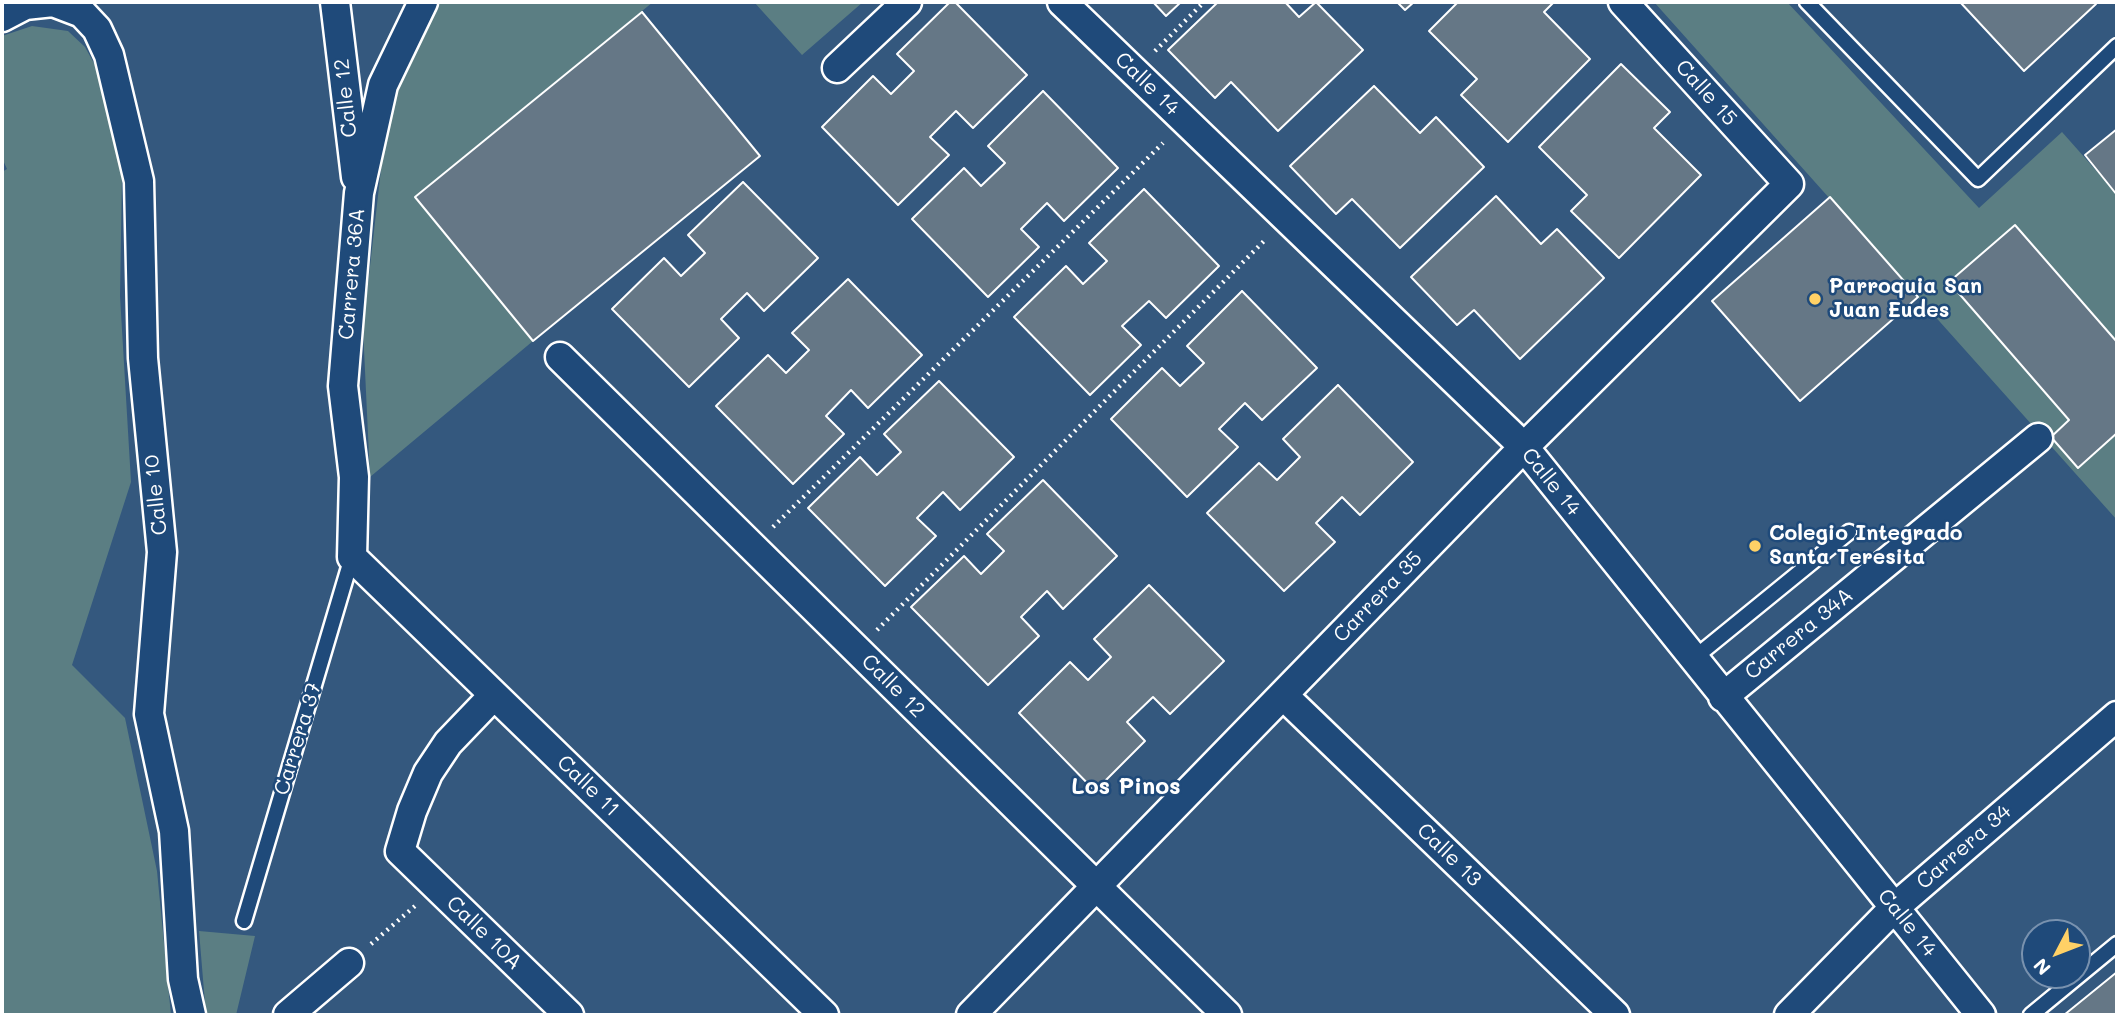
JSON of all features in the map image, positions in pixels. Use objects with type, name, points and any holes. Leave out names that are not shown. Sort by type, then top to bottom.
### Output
[{"type":"street","points":[[2,17],[25,5],[53,2]]},
{"type":"street","name":"Calle 10","points":[[53,2],[82,13],[97,29],[109,55],[138,181],[143,358],[162,552],[149,714],[174,831],[183,979],[191,1015]]},
{"type":"street","name":"Calle 12","points":[[335,2],[359,194]]},
{"type":"street","name":"Carrera 36A","points":[[352,557],[354,477],[343,386],[359,194],[383,85],[423,2]]},
{"type":"street","points":[[837,68],[907,2]]},
{"type":"street","name":"Calle 14","points":[[1062,2],[1524,447],[1981,1015]]},
{"type":"street","name":"Calle 15","points":[[1623,2],[1789,184]]},
{"type":"street","name":"Carrera 35","points":[[971,1015],[1524,447],[1789,184]]},
{"type":"street","name":"Calle 12","points":[[560,357],[1227,1015]]},
{"type":"street","name":"Carrera 34A","points":[[1723,697],[2038,438]]},
{"type":"street","name":"Calle 11","points":[[352,557],[824,1015]]},
{"type":"street","name":"Calle 10A","points":[[494,695],[448,743],[428,773],[412,811],[400,851],[569,1015]]},
{"type":"street","name":"Calle 13","points":[[1283,695],[1615,1015]]},
{"type":"street","name":"Carrera 34","points":[[1789,1015],[1894,908],[2117,716]]},
{"type":"street","points":[[289,1015],[349,962]]},
{"type":"lane","points":[[1807,2],[1978,178],[2117,46]]},
{"type":"lane","points":[[1693,659],[1849,532]]},
{"type":"lane","name":"Carrera 37","points":[[244,921],[352,557]]},
{"type":"lane","points":[[2031,1015],[2117,944]]},
{"type":"path","points":[[1135,72],[1204,2]]},
{"type":"path","points":[[752,547],[1185,121]]},
{"type":"path","points":[[857,650],[1286,218]]},
{"type":"path","points":[[349,962],[437,887]]},
{"type":"green space","points":[[432,2],[653,2],[415,197],[533,341],[370,477],[363,328],[390,90]]},
{"type":"green space","points":[[754,2],[863,2],[802,55]]},
{"type":"green space","points":[[1654,2],[1787,2],[1979,208],[2062,132],[2117,194],[2117,520]]},
{"type":"green space","points":[[32,26],[68,31],[85,47],[100,74],[122,175],[120,296],[131,482],[72,665],[125,718],[157,871],[171,1015],[2,1015],[2,172],[7,169],[2,158],[2,36]]},
{"type":"green space","points":[[199,931],[255,936],[236,1015],[206,1015]]},
{"type":"building","points":[[950,2],[955,2],[1027,75],[973,128],[956,111],[930,137],[949,155],[898,205],[822,127],[873,76],[891,94],[914,71],[897,54]]},
{"type":"building","points":[[1153,2],[1181,2],[1166,16]]},
{"type":"building","points":[[1218,2],[1285,2],[1299,17],[1316,2],[1363,50],[1278,131],[1231,82],[1215,98],[1168,50]]},
{"type":"building","points":[[1397,2],[1414,2],[1405,10]]},
{"type":"building","points":[[1458,2],[1554,2],[1544,12],[1590,59],[1508,142],[1461,95],[1477,79],[1429,31]]},
{"type":"building","points":[[1960,2],[2093,2],[2096,4],[2024,71]]},
{"type":"building","points":[[642,12],[760,156],[533,341],[415,197]]},
{"type":"building","points":[[1621,64],[1670,112],[1654,128],[1701,175],[1619,258],[1571,211],[1587,195],[1539,147]]},
{"type":"building","points":[[1374,86],[1420,133],[1436,117],[1484,167],[1400,248],[1352,199],[1336,214],[1290,166]]},
{"type":"building","points":[[1043,91],[1118,168],[1064,221],[1047,203],[1021,229],[1039,247],[988,297],[912,219],[964,168],[981,186],[1005,163],[988,146]]},
{"type":"building","points":[[2117,129],[2117,195],[2085,155]]},
{"type":"building","points":[[743,182],[818,258],[764,311],[747,293],[721,319],[739,338],[689,387],[612,309],[664,258],[681,276],[705,253],[688,235]]},
{"type":"building","points":[[1144,189],[1219,266],[1166,318],[1149,301],[1122,326],[1141,345],[1090,395],[1014,317],[1066,266],[1083,284],[1107,261],[1089,243]]},
{"type":"building","points":[[1496,196],[1541,244],[1557,229],[1604,278],[1520,359],[1474,310],[1457,325],[1411,277]]},
{"type":"building","name":"Parroquia San Juan Eudes","points":[[1830,197],[1918,297],[1800,401],[1712,301]]},
{"type":"building","points":[[2015,225],[2117,342],[2117,433],[2078,468],[2051,437],[2069,420],[1949,282]]},
{"type":"building","points":[[848,279],[922,355],[868,408],[851,390],[826,416],[844,434],[793,484],[716,406],[768,355],[786,373],[809,350],[792,333]]},
{"type":"building","points":[[1242,291],[1317,368],[1262,420],[1245,403],[1219,429],[1238,447],[1187,497],[1111,419],[1162,368],[1180,386],[1204,363],[1187,346]]},
{"type":"building","points":[[939,381],[1014,457],[960,510],[943,492],[917,518],[936,536],[885,586],[808,508],[860,457],[877,475],[901,452],[884,434]]},
{"type":"building","points":[[1338,385],[1413,462],[1360,515],[1342,497],[1316,523],[1335,542],[1284,591],[1207,513],[1259,463],[1277,480],[1300,457],[1283,439]]},
{"type":"building","points":[[1043,480],[1117,556],[1063,609],[1047,591],[1021,617],[1039,636],[988,685],[911,607],[964,556],[981,574],[1004,551],[987,534]]},
{"type":"building","points":[[1149,585],[1224,661],[1170,714],[1153,697],[1127,722],[1145,741],[1095,791],[1019,713],[1070,662],[1088,680],[1111,657],[1094,639]]},
{"type":"building","points":[[2117,972],[2117,1015],[2064,1015]]},
{"type":"place","name":"Parroquia San Juan Eudes","points":[[1815,299]]},
{"type":"place","name":"Colegio Integrado Santa Teresita","points":[[1755,546]]},
{"type":"district","name":"Los Pinos","points":[[1126,787]]}]
